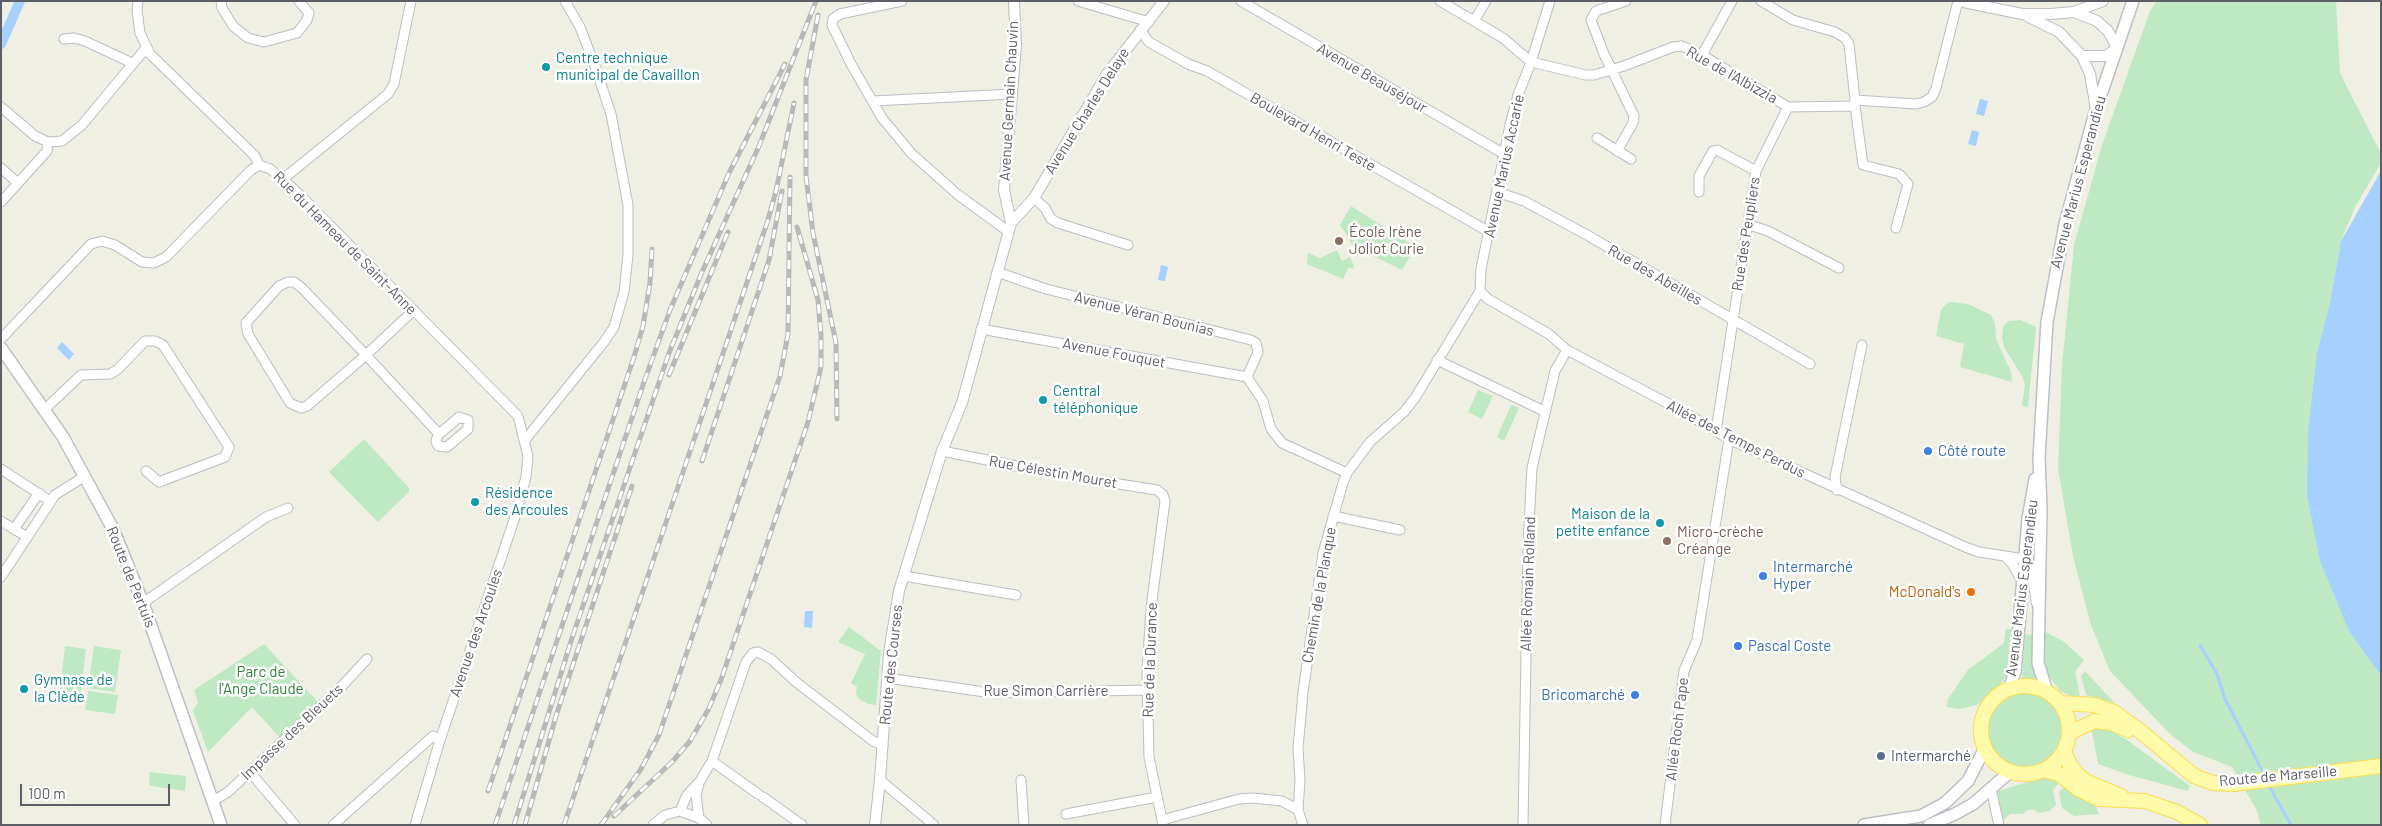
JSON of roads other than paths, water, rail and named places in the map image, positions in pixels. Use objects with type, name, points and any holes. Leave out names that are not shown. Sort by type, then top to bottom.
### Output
[{"type":"main road","name":"Avenue Marius Esperandieu","points":[[2047,692],[2038,663],[2041,509],[2039,458],[2047,322],[2064,224],[2096,108],[2133,1]]},
{"type":"main road","name":"Route de Pertuis","points":[[1,348],[45,409],[85,476],[113,530],[143,603],[221,825]]},
{"type":"main road","name":"Avenue Marius Esperandieu","points":[[2009,689],[2016,663],[2022,581],[2015,557],[2027,531],[2039,458]]},
{"type":"main road","points":[[2028,686],[2047,692],[2060,703],[2068,720],[2069,733],[2064,751],[2055,762],[2043,770],[2024,774],[2011,771],[1995,762],[1985,748],[1981,728],[1984,714],[1993,700],[2009,689],[2028,686]]},
{"type":"main road","name":"Route de Marseille","points":[[2060,703],[2103,708],[2126,720],[2194,776],[2213,783],[2234,784],[2381,766]]},
{"type":"main road","name":"Route de Marseille","points":[[2069,733],[2087,723],[2103,721],[2123,728],[2156,746]]},
{"type":"main road","points":[[1869,824],[1921,816],[1945,803],[1968,781],[1985,748]]},
{"type":"main road","points":[[2064,751],[2070,765],[2087,782],[2129,799],[2162,806],[2200,825]]},
{"type":"main road","points":[[2043,770],[2059,774],[2078,789],[2099,799],[2129,799]]},
{"type":"main road","points":[[1929,825],[1955,814],[1972,804],[2011,771]]},
{"type":"street","points":[[1,107],[35,136],[48,142],[62,141],[71,135],[146,48],[140,33],[137,10],[138,1]]},
{"type":"street","points":[[221,1],[222,8],[233,26],[248,38],[264,42],[297,33],[307,20],[309,13],[299,1]]},
{"type":"street","points":[[283,179],[388,94],[394,84],[411,1]]},
{"type":"street","points":[[525,440],[604,342],[620,310],[625,282],[628,206],[612,122],[596,66],[580,28],[565,1]]},
{"type":"street","points":[[902,1],[835,16],[832,22],[851,64],[882,118],[911,153],[958,194],[1010,228]]},
{"type":"street","name":"Avenue Germain Chauvin","points":[[1010,228],[1008,201],[1004,190],[1016,44],[1014,1]]},
{"type":"street","points":[[1078,1],[1149,22]]},
{"type":"street","name":"Avenue Charles Delaye","points":[[1010,228],[1031,202],[1107,74],[1164,1]]},
{"type":"street","name":"Avenue Beauséjour","points":[[1241,1],[1504,154]]},
{"type":"street","points":[[1440,1],[1503,38],[1531,62]]},
{"type":"street","points":[[1474,21],[1486,1]]},
{"type":"street","name":"Avenue Marius Accarie","points":[[1480,292],[1479,282],[1504,154],[1518,95],[1531,62],[1550,1]]},
{"type":"street","points":[[1617,150],[1633,123],[1634,116],[1600,45],[1591,20],[1596,10],[1626,1]]},
{"type":"street","points":[[1702,55],[1732,1]]},
{"type":"street","points":[[1761,1],[1793,20],[1835,32],[1849,44],[1863,165],[1900,174],[1908,184],[1896,228]]},
{"type":"street","points":[[1788,107],[1855,103],[1916,104],[1932,97],[1959,1],[2022,14],[2074,12],[2089,16],[2102,25],[2112,36],[2116,50],[2106,56],[2097,58],[2082,56]]},
{"type":"street","points":[[2074,12],[2103,1]]},
{"type":"street","points":[[2022,14],[2059,32],[2082,56],[2090,74],[2096,108]]},
{"type":"street","name":"Boulevard Henri Teste","points":[[1140,30],[1145,39],[1156,46],[1188,64],[1207,71],[1477,226],[1490,229]]},
{"type":"street","points":[[64,39],[74,38],[85,41],[132,63]]},
{"type":"street","name":"Rue de l'Albizzia","points":[[1531,62],[1586,75],[1612,70],[1673,47],[1682,46],[1702,55],[1788,107]]},
{"type":"street","name":"Rue du Hameau de Saint-Anne","points":[[146,48],[255,156],[259,165],[270,169],[283,179],[518,416],[525,440]]},
{"type":"street","points":[[872,101],[1012,94]]},
{"type":"street","name":"Rue des Peupliers","points":[[1716,431],[1732,320],[1750,225],[1756,171],[1788,107]]},
{"type":"street","points":[[1597,138],[1631,159]]},
{"type":"street","points":[[1,202],[47,151],[48,142]]},
{"type":"street","points":[[1699,192],[1699,176],[1713,151],[1717,150],[1756,171]]},
{"type":"street","points":[[1,339],[91,244],[102,241],[115,246],[142,262],[154,263],[166,258],[259,165]]},
{"type":"street","points":[[1,168],[18,183]]},
{"type":"street","name":"Rue des Abeilles","points":[[1497,192],[1532,205],[1810,364]]},
{"type":"street","name":"Avenue Germain Chauvin","points":[[1008,201],[1017,206],[1031,202]]},
{"type":"street","points":[[1031,202],[1045,208],[1051,219],[1058,223],[1128,245]]},
{"type":"street","points":[[1750,225],[1768,230],[1838,268]]},
{"type":"street","name":"Route des Courses","points":[[875,825],[883,745],[890,640],[904,576],[942,451],[962,403],[981,328],[1010,228]]},
{"type":"street","name":"Avenue Véran Bounias","points":[[997,272],[1055,292],[1252,340],[1256,343],[1258,352],[1247,377]]},
{"type":"street","points":[[414,310],[366,356],[307,406],[296,407],[290,403],[248,334],[246,323],[279,286],[288,282],[294,282],[366,356],[439,434]]},
{"type":"street","name":"Allée des Temps Perdus","points":[[1480,292],[1488,299],[1549,334],[1567,350],[1729,439],[1965,547],[2015,557]]},
{"type":"street","name":"Chemin de la Planque","points":[[1303,825],[1298,810],[1300,780],[1298,749],[1303,692],[1323,553],[1346,473],[1370,442],[1404,412],[1480,292]]},
{"type":"street","name":"Avenue Fouquet","points":[[981,328],[1247,377]]},
{"type":"street","points":[[45,409],[81,375],[110,374],[118,370],[145,342],[155,341],[163,345],[229,447],[225,457],[159,482],[146,471]]},
{"type":"street","points":[[1837,490],[1834,477],[1862,345]]},
{"type":"street","name":"Allée Romain Rolland","points":[[1523,825],[1530,501],[1533,460],[1554,371],[1567,350]]},
{"type":"street","points":[[1437,360],[1544,411]]},
{"type":"street","points":[[1247,377],[1263,401],[1271,429],[1282,443],[1346,473]]},
{"type":"street","name":"Allée Roch Pape","points":[[1665,825],[1684,670],[1697,640],[1729,439]]},
{"type":"street","name":"Avenue des Arcoules","points":[[415,825],[440,740],[514,520],[528,465],[525,440]]},
{"type":"street","name":"Rue Célestin Mouret","points":[[942,451],[1062,475],[1157,490],[1162,495]]},
{"type":"street","points":[[1,468],[50,501]]},
{"type":"street","points":[[1,578],[50,501],[61,489],[85,476]]},
{"type":"street","points":[[14,529],[39,493]]},
{"type":"street","name":"Rue de la Durance","points":[[1162,495],[1165,501],[1151,608],[1147,690],[1149,757],[1162,823]]},
{"type":"street","points":[[143,603],[266,517],[288,508]]},
{"type":"street","points":[[1333,516],[1400,530]]},
{"type":"street","points":[[1,521],[27,537]]},
{"type":"street","points":[[2015,557],[2032,570],[2033,590],[2039,612]]},
{"type":"street","points":[[2015,557],[2022,581]]},
{"type":"street","points":[[904,576],[1016,595]]},
{"type":"street","points":[[680,811],[687,795],[700,781],[712,761],[746,662],[753,653],[758,652],[771,659],[830,708],[873,741],[883,745]]},
{"type":"street","name":"Impasse des Bleuets","points":[[212,801],[228,792],[250,772],[368,659]]},
{"type":"street","name":"Rue Simon Carrière","points":[[887,678],[992,692],[1147,690]]},
{"type":"street","points":[[333,825],[433,736],[440,740]]},
{"type":"street","points":[[712,761],[802,825]]},
{"type":"street","points":[[250,772],[295,825]]},
{"type":"street","points":[[880,780],[934,825]]},
{"type":"street","points":[[1021,780],[1024,825]]},
{"type":"street","points":[[699,818],[696,808],[696,795],[700,781]]},
{"type":"street","points":[[1991,789],[1999,825]]},
{"type":"street","points":[[1066,814],[1157,796]]},
{"type":"street","points":[[1162,823],[1239,799],[1252,798],[1282,801],[1298,810]]},
{"type":"street","points":[[653,825],[665,815],[680,811],[699,818],[707,825]]},
{"type":"street","name":"Allée Roch Pape","points":[[1666,815],[1670,825]]},
{"type":"water","points":[[1980,99],[1988,101],[1984,116],[1976,114]]},
{"type":"water","points":[[1972,130],[1979,132],[1976,146],[1968,144]]},
{"type":"water","points":[[2381,171],[2381,676],[2349,631],[2320,561],[2307,496],[2308,433],[2317,353],[2330,302],[2341,241]]},
{"type":"water","points":[[1161,265],[1168,267],[1165,281],[1158,280]]},
{"type":"water","points":[[62,342],[74,354],[69,360],[57,348]]},
{"type":"water","points":[[805,611],[813,611],[812,628],[804,627]]},
{"type":"waterway","points":[[1,44],[20,1]]},
{"type":"waterway","points":[[2200,645],[2217,674],[2225,699],[2265,776]]},
{"type":"waterway","points":[[2268,784],[2291,825]]},
{"type":"railway","points":[[514,825],[572,638],[669,353],[702,272],[759,146],[816,1]]},
{"type":"railway","points":[[818,15],[806,80],[806,176],[813,233],[836,343],[837,419]]},
{"type":"railway","points":[[495,825],[670,310],[729,173],[785,64]]},
{"type":"railway","points":[[564,825],[768,220],[776,191],[794,103]]},
{"type":"railway","points":[[601,825],[641,769],[659,735],[780,376],[788,334],[790,177]]},
{"type":"railway","points":[[702,461],[769,260],[782,191]]},
{"type":"railway","points":[[614,816],[672,762],[690,741],[708,710],[721,680],[808,422],[821,367],[821,335],[818,300],[797,227]]},
{"type":"railway","points":[[669,375],[728,232]]},
{"type":"railway","points":[[488,791],[634,357],[643,326],[650,283],[652,249]]},
{"type":"railway","points":[[525,825],[556,716],[632,486]]},
{"type":"place","name":"Centre technique municipal de Cavaillon","points":[[546,67]]},
{"type":"place","name":"École Irène Joliot Curie","points":[[1339,241]]},
{"type":"place","name":"Central téléphonique","points":[[1043,400]]},
{"type":"place","name":"Côté route","points":[[1928,451]]},
{"type":"place","name":"Résidence des Arcoules","points":[[475,502]]},
{"type":"place","name":"Maison de la petite enfance","points":[[1660,523]]},
{"type":"place","name":"Micro-crèche Créange","points":[[1667,541]]},
{"type":"place","name":"Intermarché Hyper","points":[[1763,576]]},
{"type":"place","name":"McDonald's","points":[[1971,592]]},
{"type":"place","name":"Pascal Coste","points":[[1738,646]]},
{"type":"place","name":"Gymnase de la Clède","points":[[24,689]]},
{"type":"place","name":"Bricomarché","points":[[1635,695]]},
{"type":"place","name":"Intermarché","points":[[1881,756]]},
{"type":"park label","name":"Parc de l'Ange Claude","points":[[261,680]]}]
